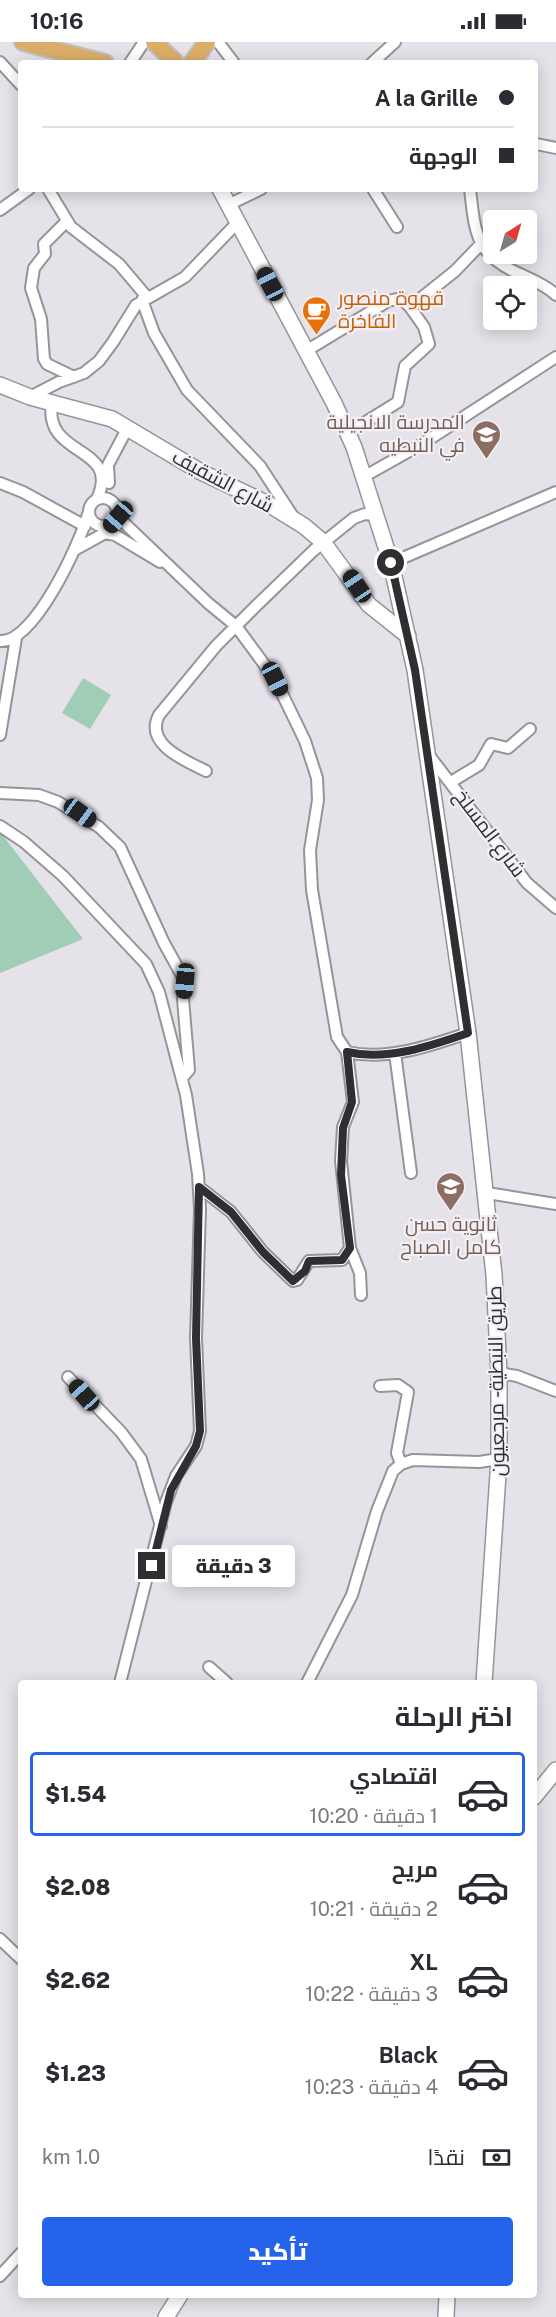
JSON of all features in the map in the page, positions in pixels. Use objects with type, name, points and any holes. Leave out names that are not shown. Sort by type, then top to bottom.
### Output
[{"type":"main road","points":[[23,42],[93,60]]},
{"type":"main road","points":[[154,42],[173,60]]},
{"type":"main road","points":[[194,60],[207,42]]},
{"type":"main road","name":"طريق النبطية - مرجعيون","points":[[222,192],[348,433],[391,563],[408,636],[428,754],[468,1033],[487,1193],[499,1373],[499,1459],[484,1680]]},
{"type":"main road","name":"شارع الشقيف","points":[[0,385],[30,397],[103,416],[128,427],[187,464],[270,505],[295,520],[323,542],[369,605],[408,636]]},
{"type":"main road","points":[[537,1793],[556,1770]]},
{"type":"main road","points":[[166,2317],[178,2298]]},
{"type":"main road","points":[[177,2317],[188,2298]]},
{"type":"main road","points":[[446,2317],[447,2298]]},
{"type":"street","points":[[132,60],[144,42]]},
{"type":"street","points":[[218,42],[232,60]]},
{"type":"street","points":[[375,60],[396,42]]},
{"type":"street","points":[[0,62],[18,82]]},
{"type":"street","points":[[538,144],[556,148]]},
{"type":"street","points":[[0,210],[25,192]]},
{"type":"street","points":[[50,192],[67,221],[84,240],[118,264],[145,298],[153,333],[187,390],[260,466],[295,520]]},
{"type":"street","points":[[228,205],[255,192]]},
{"type":"street","points":[[376,192],[397,227]]},
{"type":"street","points":[[470,192],[474,227],[480,245],[497,262],[556,295]]},
{"type":"street","points":[[67,221],[44,244],[45,254],[33,268],[31,288],[41,319],[44,360],[47,364],[74,377]]},
{"type":"street","points":[[30,397],[59,382],[84,373],[99,361],[145,298],[185,277],[237,224]]},
{"type":"street","points":[[410,307],[455,271],[480,245]]},
{"type":"street","points":[[306,351],[387,301],[401,298],[424,327],[429,344],[405,366],[398,402],[348,433]]},
{"type":"street","points":[[364,476],[422,444],[556,357]]},
{"type":"street","points":[[52,403],[51,419],[59,436],[91,458],[101,471],[101,498]]},
{"type":"street","points":[[0,735],[16,638],[64,572],[85,526],[90,505],[101,498],[110,485],[108,465],[128,427]]},
{"type":"street","points":[[0,483],[23,492],[85,526]]},
{"type":"street","points":[[391,563],[556,492]]},
{"type":"street","points":[[101,498],[114,502],[118,517],[236,626],[275,679],[305,741],[317,778],[318,800],[310,850],[312,890],[337,1037],[347,1052],[352,1102],[343,1128],[341,1175],[350,1248],[360,1274],[361,1295]]},
{"type":"street","points":[[88,514],[92,523],[151,558],[169,565]]},
{"type":"street","points":[[206,771],[160,742],[155,734],[155,723],[181,686],[236,626],[323,542],[354,518],[365,514],[375,515]]},
{"type":"street","points":[[76,549],[105,530],[118,517]]},
{"type":"street","points":[[0,641],[16,638]]},
{"type":"street","points":[[0,661],[13,660]]},
{"type":"street","points":[[451,782],[478,765],[490,744],[508,748],[530,729]]},
{"type":"street","name":"شارع المسلخ","points":[[428,754],[510,863],[527,883],[555,905]]},
{"type":"street","points":[[0,794],[39,795],[58,802],[99,827],[120,847],[164,943],[185,981],[183,999],[189,1070],[182,1078]]},
{"type":"street","points":[[0,826],[24,842],[63,876],[146,963],[159,992],[182,1078],[190,1119],[199,1187],[196,1338],[200,1431],[196,1446],[171,1490],[121,1680]]},
{"type":"street","points":[[347,1052],[360,1055],[395,1053],[468,1033]]},
{"type":"street","points":[[395,1053],[411,1173]]},
{"type":"street","points":[[199,1187],[231,1212],[263,1252],[293,1281],[305,1271],[309,1261],[342,1260],[350,1248]]},
{"type":"street","points":[[487,1193],[556,1204]]},
{"type":"street","points":[[499,1373],[526,1379],[556,1391]]},
{"type":"street","points":[[68,1377],[121,1432],[141,1459],[161,1526]]},
{"type":"street","points":[[380,1386],[398,1385],[408,1392],[396,1453],[401,1464]]},
{"type":"street","points":[[309,1680],[352,1595],[387,1482],[401,1464],[413,1460],[479,1462],[499,1459]]},
{"type":"street","points":[[209,1667],[224,1680]]},
{"type":"street","points":[[0,1939],[18,1956]]},
{"type":"street","points":[[0,2276],[18,2256]]},
{"type":"green space","points":[[83,678],[111,695],[90,729],[62,713]]},
{"type":"green space","points":[[0,832],[83,939],[0,973]]},
{"type":"place","name":"قهوة منصور الفاخرة","points":[[317,336]]},
{"type":"place","name":"المدرسة الانجيلية في النبطيه","points":[[486,460]]},
{"type":"place","name":"ثانوية حسن كامل الصباح","points":[[451,1212]]},
{"type":"route","points":[[152,1566],[166,1502],[176,1476],[196,1446],[200,1431],[196,1338],[200,1238],[199,1187],[240,1220],[263,1252],[293,1281],[305,1271],[309,1261],[342,1260],[350,1248],[341,1175],[343,1128],[352,1102],[347,1052],[360,1055],[395,1053],[468,1033],[415,670],[391,563]]}]
